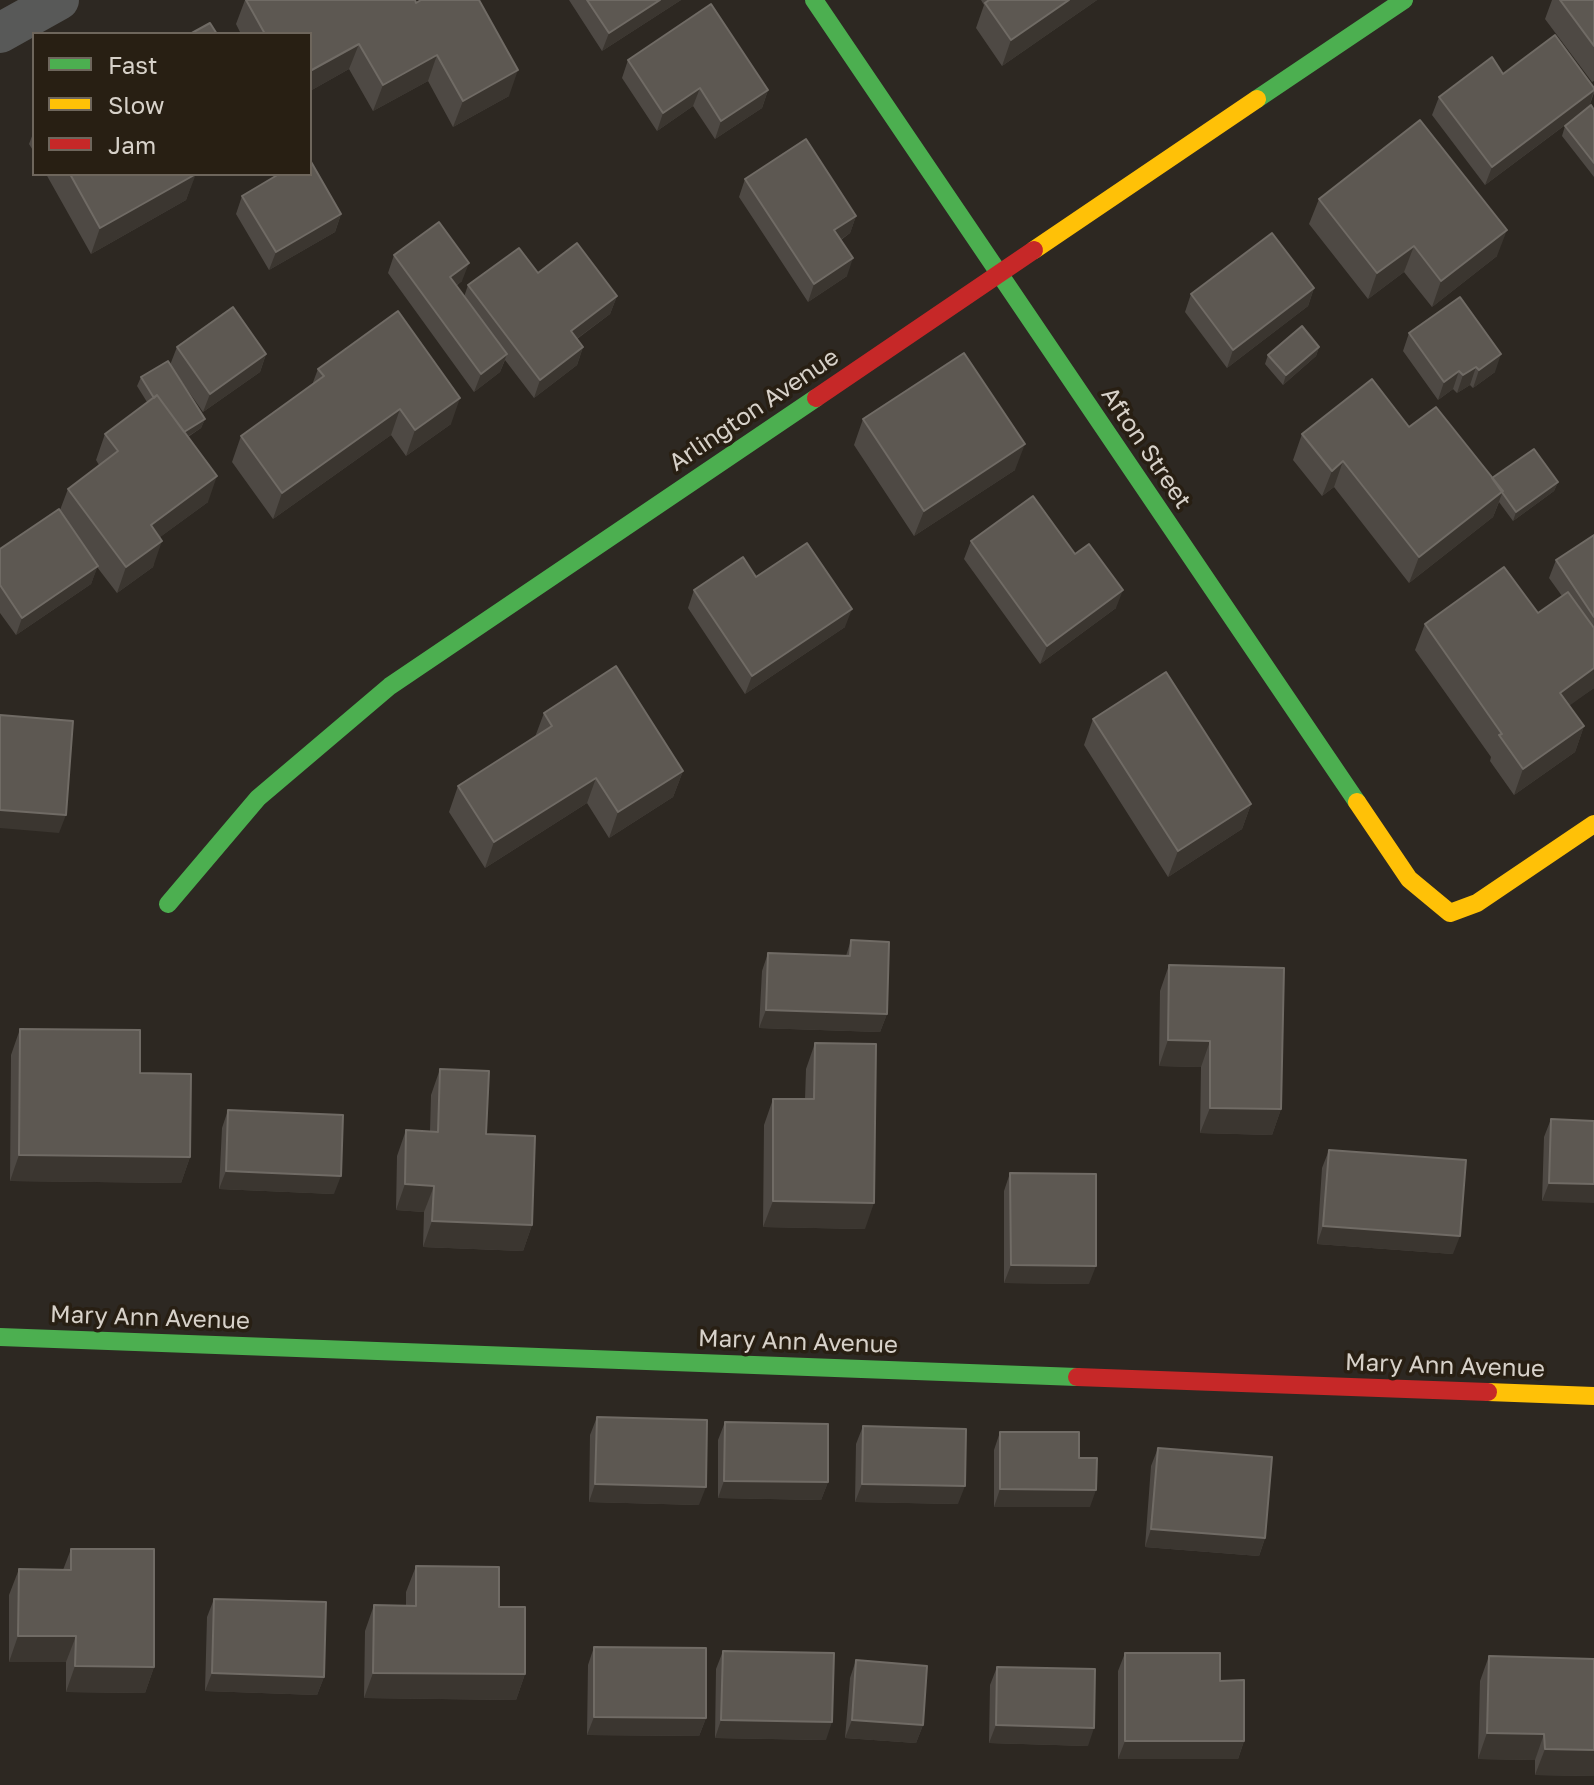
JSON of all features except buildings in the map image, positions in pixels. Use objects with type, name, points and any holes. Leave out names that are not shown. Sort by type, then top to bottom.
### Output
[{"type":"street","points":[[0,33],[59,0]]},
{"type":"street","name":"Afton Street","points":[[814,0],[1409,879],[1450,913],[1477,903],[1594,824]]},
{"type":"street","name":"Arlington Avenue","points":[[168,904],[258,798],[390,686],[1404,0]]},
{"type":"street","name":"Mary Ann Avenue","points":[[0,1337],[1594,1396]]},
{"type":"traffic: fast","points":[[814,0],[1357,802]]},
{"type":"traffic: fast","points":[[1257,99],[1404,0]]},
{"type":"traffic: fast","points":[[168,904],[258,798],[390,686],[816,398]]},
{"type":"traffic: fast","points":[[0,1337],[1077,1377]]},
{"type":"traffic: slow","points":[[1034,250],[1257,99]]},
{"type":"traffic: slow","points":[[1357,802],[1409,879],[1450,913],[1477,903],[1594,824]]},
{"type":"traffic: slow","points":[[1488,1392],[1594,1396]]},
{"type":"traffic: jam","points":[[816,398],[1034,250]]},
{"type":"traffic: jam","points":[[1077,1377],[1488,1392]]}]
